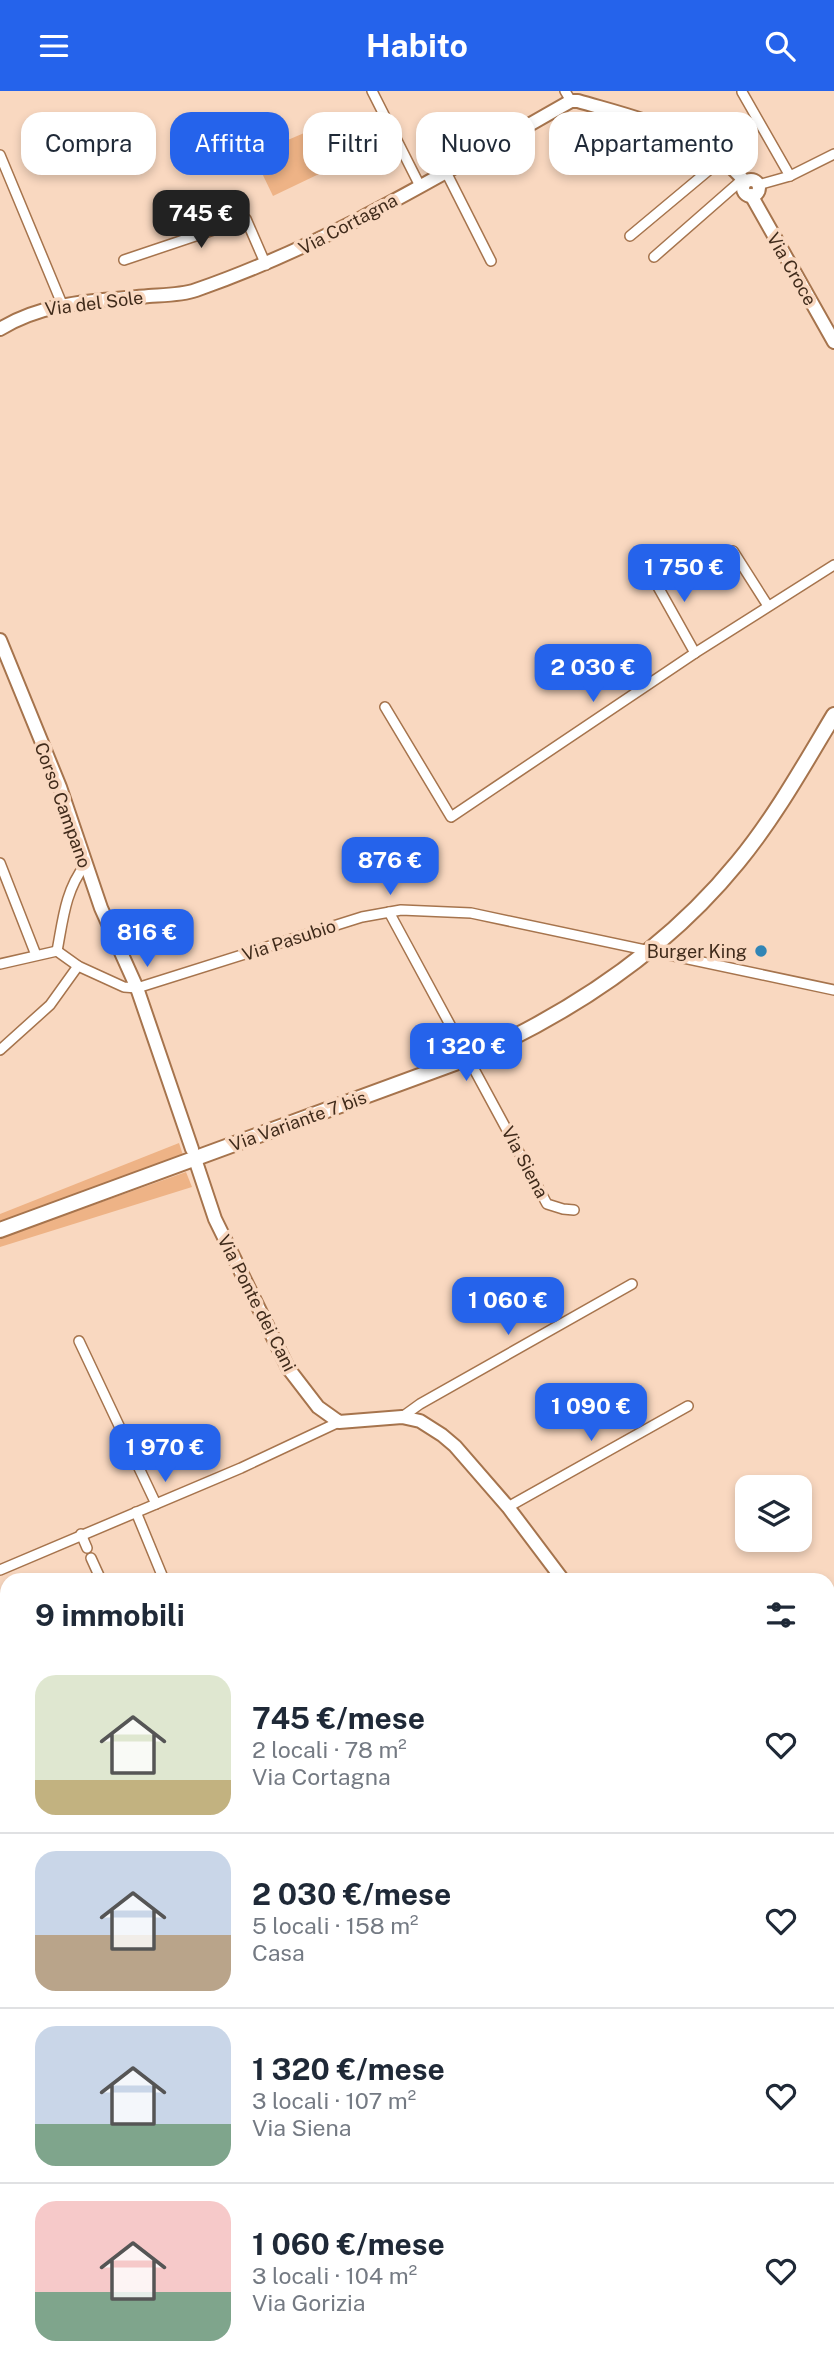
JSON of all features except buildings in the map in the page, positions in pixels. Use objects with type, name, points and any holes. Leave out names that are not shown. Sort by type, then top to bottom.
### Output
[{"type":"main road","name":"Via Variante 7 bis","points":[[0,1230],[469,1058],[516,1037],[561,1012],[673,932],[738,863],[784,798],[834,715]]},
{"type":"street","points":[[372,91],[420,186]]},
{"type":"street","points":[[742,92],[790,176]]},
{"type":"street","name":"Via Cortagna","points":[[535,117],[568,96]]},
{"type":"street","name":"Via Croce","points":[[568,96],[613,112]]},
{"type":"street","points":[[654,257],[750,185],[790,176],[834,154]]},
{"type":"street","points":[[0,155],[62,304]]},
{"type":"street","name":"Via Cortagna","points":[[192,292],[266,265],[327,237],[440,175]]},
{"type":"street","points":[[448,175],[491,261]]},
{"type":"street","points":[[630,236],[703,175]]},
{"type":"street","name":"Via Croce","points":[[738,175],[750,185],[769,230],[834,342]]},
{"type":"street","points":[[124,260],[246,219],[266,265]]},
{"type":"street","name":"Via del Sole","points":[[0,329],[35,311],[62,304],[192,292]]},
{"type":"street","points":[[733,551],[768,606]]},
{"type":"street","points":[[385,707],[451,817],[695,653],[834,565]]},
{"type":"street","points":[[648,569],[695,653]]},
{"type":"street","name":"Corso Campano","points":[[0,640],[60,787],[101,908],[138,988],[192,1149]]},
{"type":"street","points":[[0,863],[36,955]]},
{"type":"street","points":[[57,951],[61,920],[71,887],[85,865]]},
{"type":"street","name":"Via Pasubio","points":[[138,988],[362,916],[401,910],[471,913],[834,990]]},
{"type":"street","name":"Via Siena","points":[[389,912],[547,1204],[574,1210]]},
{"type":"street","points":[[0,964],[57,951],[78,966],[124,987],[138,988]]},
{"type":"street","points":[[0,1050],[50,1005],[78,966]]},
{"type":"street","name":"Via Ponte dei Cani","points":[[197,1165],[215,1219],[288,1368],[318,1407],[339,1422]]},
{"type":"street","points":[[402,1417],[420,1404],[632,1284]]},
{"type":"street","points":[[79,1341],[156,1504]]},
{"type":"street","points":[[508,1507],[688,1406]]},
{"type":"street","points":[[0,1570],[241,1468],[339,1422],[402,1417],[420,1422],[456,1446],[508,1507],[558,1573]]},
{"type":"street","points":[[136,1512],[161,1573]]},
{"type":"street","points":[[81,1534],[98,1573]]},
{"type":"shaded area","points":[[303,134],[303,175],[317,175],[273,196],[263,175],[289,175],[289,139]]},
{"type":"shaded area","points":[[179,1143],[183,1155],[0,1224],[0,1214]]},
{"type":"shaded area","points":[[186,1172],[192,1187],[0,1247],[0,1238]]},
{"type":"place","name":"Burger King","points":[[761,951]]}]
